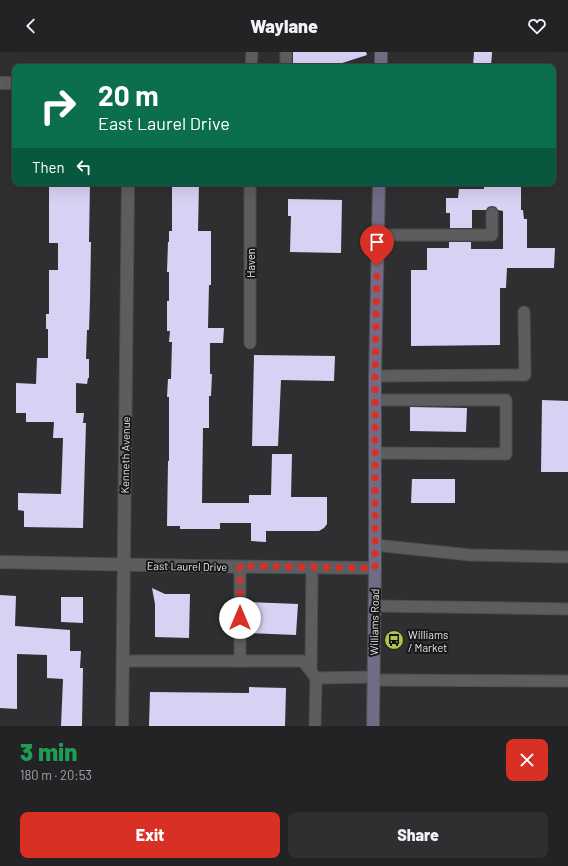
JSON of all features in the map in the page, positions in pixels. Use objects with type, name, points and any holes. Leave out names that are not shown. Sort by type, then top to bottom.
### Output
[{"type":"main road","points":[[381,52],[381,64]]},
{"type":"main road","name":"Williams Road","points":[[373,726],[375,376],[379,186]]},
{"type":"street","points":[[0,83],[12,83]]},
{"type":"street","name":"Kenneth Avenue","points":[[122,726],[128,186]]},
{"type":"street","name":"East Laurel Drive","points":[[0,562],[375,568]]},
{"type":"lane","points":[[251,64],[252,52]]},
{"type":"lane","points":[[286,52],[286,64]]},
{"type":"lane","name":"Haven","points":[[250,186],[250,343]]},
{"type":"lane","points":[[378,235],[492,235],[492,213]]},
{"type":"lane","points":[[375,376],[525,375],[524,312]]},
{"type":"lane","points":[[375,400],[506,400],[506,454],[375,453]]},
{"type":"lane","points":[[375,545],[470,555],[568,557]]},
{"type":"lane","points":[[240,566],[240,661]]},
{"type":"lane","points":[[312,567],[315,726]]},
{"type":"lane","points":[[374,606],[568,609]]},
{"type":"lane","points":[[123,661],[303,662],[313,674],[373,679],[568,681]]},
{"type":"building","points":[[293,52],[366,52],[367,55],[339,64],[293,64]]},
{"type":"building","points":[[474,52],[492,52],[491,64],[473,64]]},
{"type":"building","points":[[49,186],[90,186],[90,300],[86,359],[89,359],[89,378],[87,384],[76,383],[76,413],[84,413],[83,423],[86,423],[83,528],[24,527],[24,511],[18,510],[18,493],[61,494],[63,438],[53,438],[54,422],[26,422],[26,413],[16,413],[16,383],[36,384],[37,358],[48,358],[48,329],[46,329],[46,314],[49,314],[49,270],[58,270],[58,243],[49,243]]},
{"type":"building","points":[[172,186],[199,186],[198,231],[211,231],[211,285],[209,285],[208,328],[224,328],[223,343],[210,343],[210,374],[212,374],[211,396],[209,396],[209,428],[203,428],[202,503],[249,503],[249,495],[271,495],[272,454],[292,454],[291,497],[327,497],[327,524],[319,531],[266,531],[266,542],[251,541],[251,523],[220,523],[220,529],[180,529],[180,526],[167,526],[169,397],[167,397],[168,379],[171,379],[172,342],[169,342],[170,331],[167,331],[169,272],[167,272],[169,231],[172,231]]},
{"type":"building","points":[[484,186],[521,186],[521,210],[523,210],[524,219],[527,219],[527,248],[555,248],[554,268],[507,268],[506,288],[500,288],[500,345],[411,346],[411,270],[427,270],[427,248],[449,248],[449,242],[471,242],[471,249],[503,249],[503,211],[498,210],[496,207],[488,207],[486,210],[472,210],[472,228],[450,228],[450,213],[446,213],[446,198],[458,198],[459,189],[484,189]]},
{"type":"building","points":[[288,199],[342,200],[341,253],[290,252],[291,216],[288,216]]},
{"type":"building","points":[[254,355],[335,356],[334,381],[281,380],[278,446],[252,446]]},
{"type":"building","points":[[542,400],[568,401],[568,472],[541,472]]},
{"type":"building","points":[[410,407],[467,408],[466,432],[410,431]]},
{"type":"building","points":[[412,479],[455,479],[455,503],[411,503]]},
{"type":"building","points":[[152,588],[165,594],[190,594],[189,638],[155,637],[155,604]]},
{"type":"building","points":[[0,595],[16,596],[15,626],[70,630],[70,651],[81,651],[80,668],[83,668],[82,726],[61,726],[63,679],[47,678],[47,655],[17,654],[17,709],[0,708]]},
{"type":"building","points":[[61,597],[83,597],[83,623],[61,622]]},
{"type":"building","points":[[251,602],[298,604],[296,635],[250,633]]},
{"type":"building","points":[[249,687],[286,688],[285,726],[149,726],[150,692],[249,693]]},
{"type":"place","name":"Williams / Market","points":[[394,640]]},
{"type":"route","points":[[240,618],[240,566],[375,568],[375,376],[377,266]]}]
